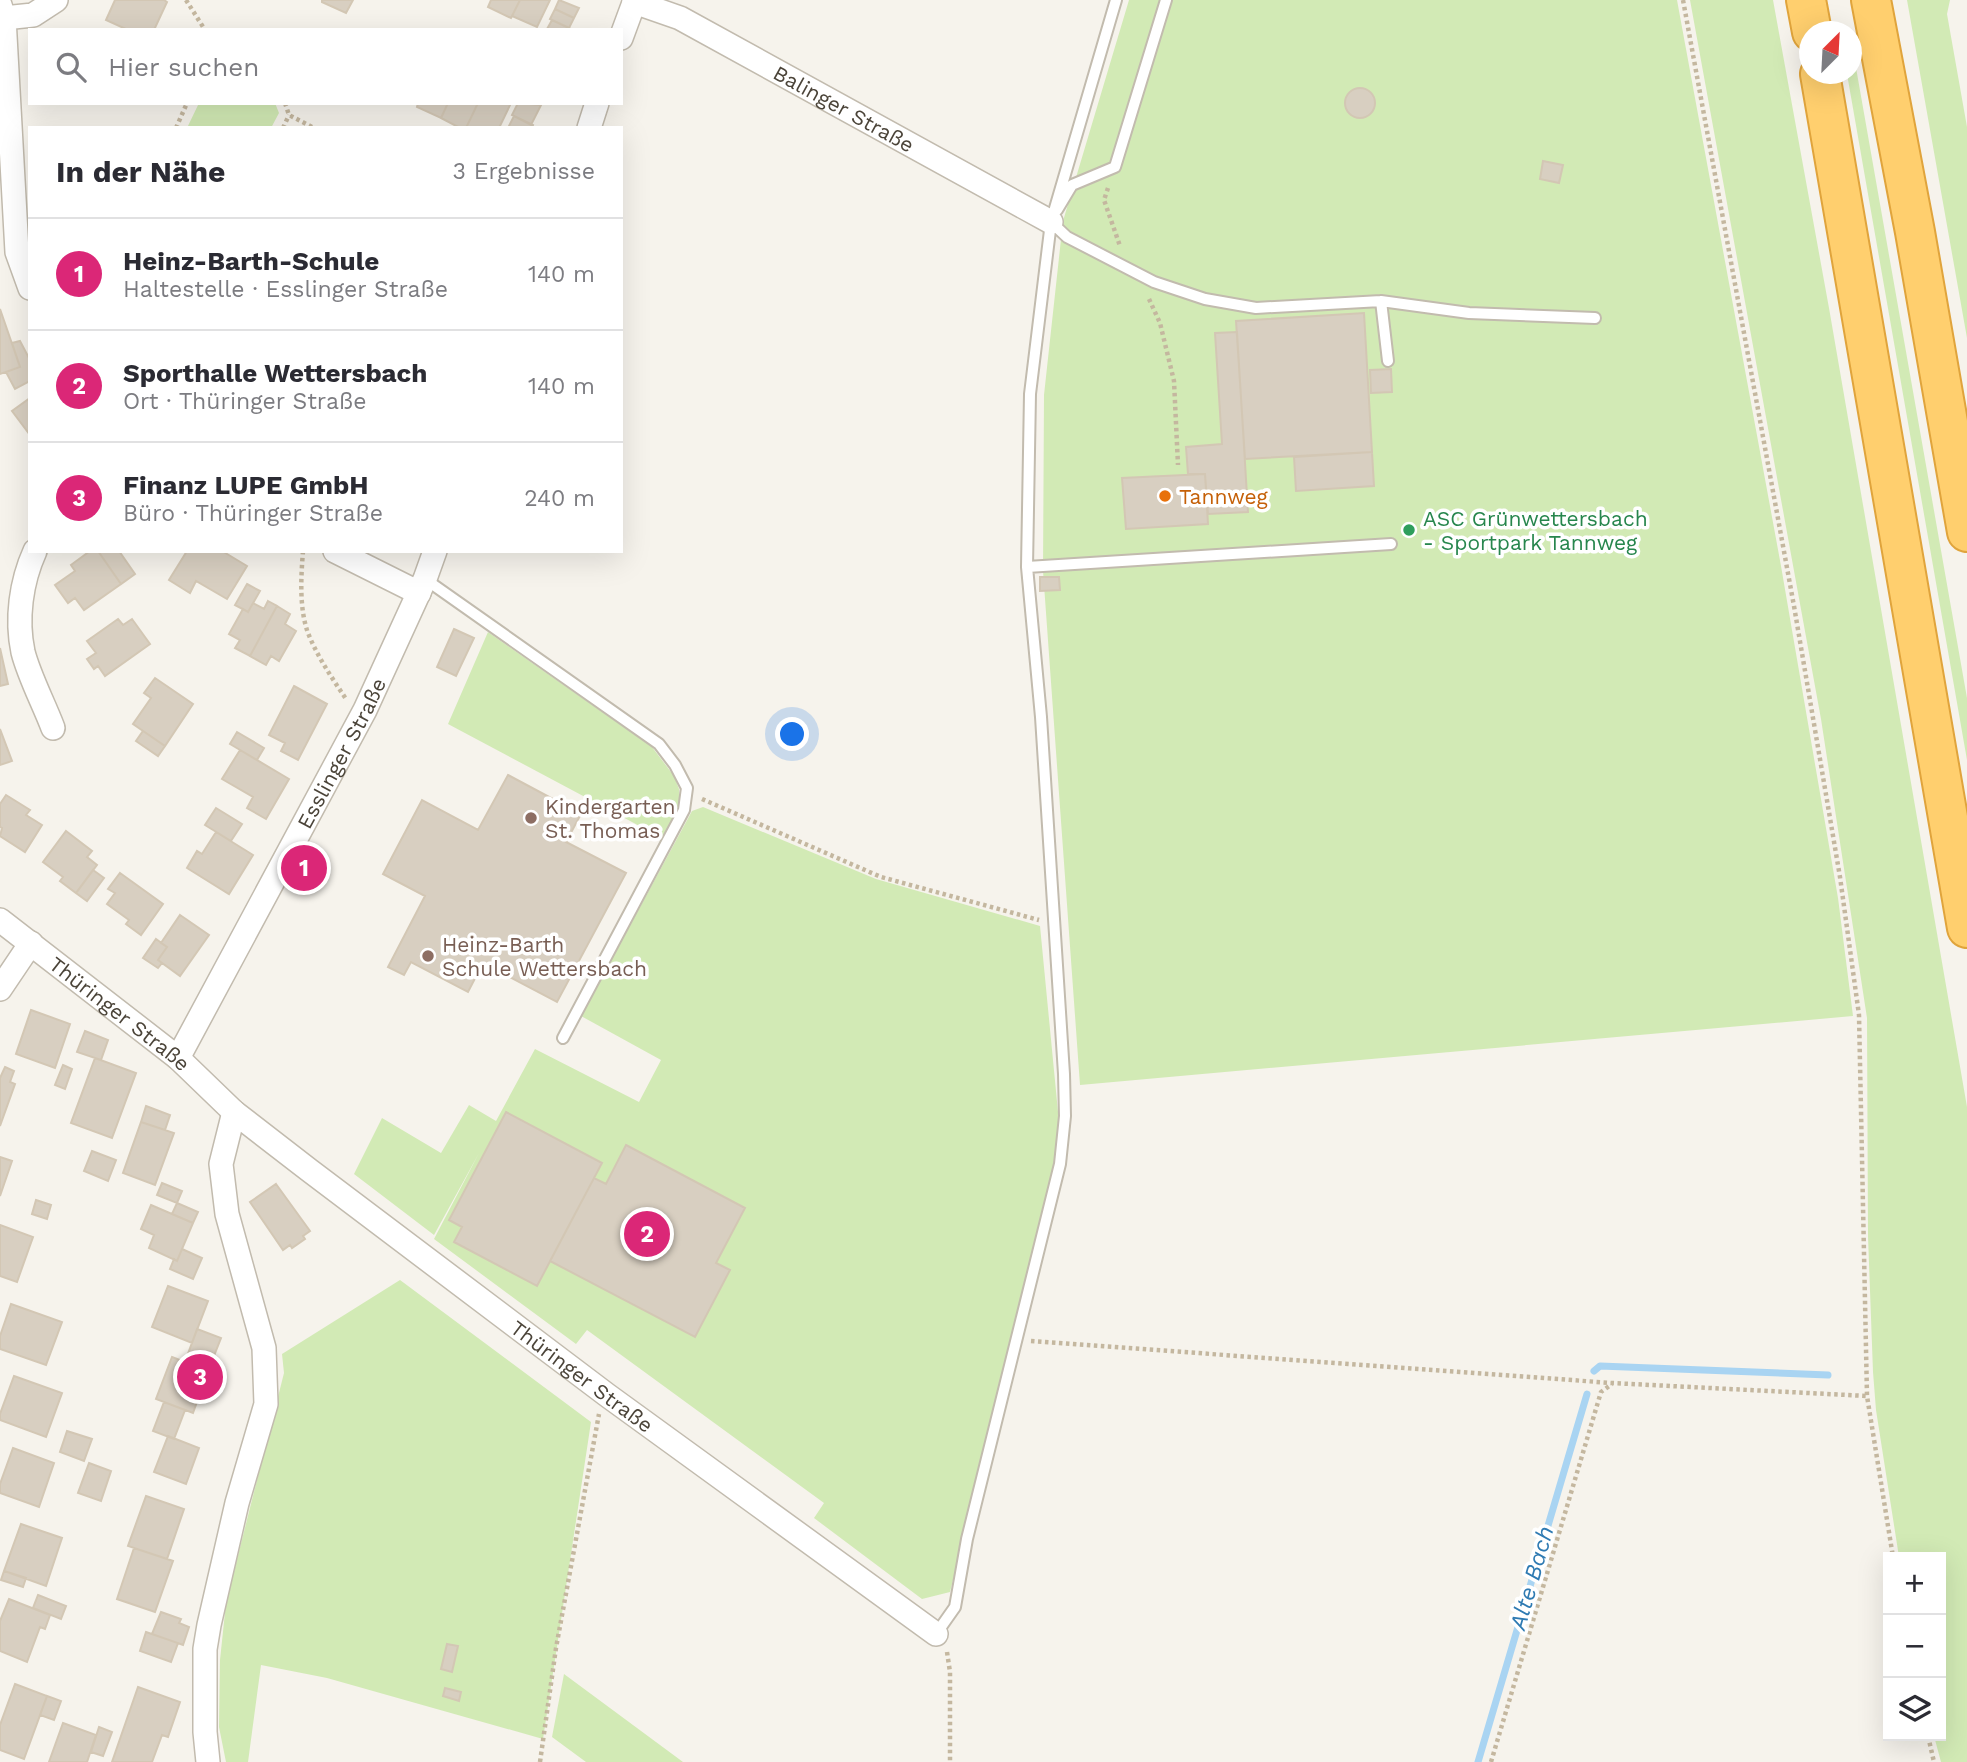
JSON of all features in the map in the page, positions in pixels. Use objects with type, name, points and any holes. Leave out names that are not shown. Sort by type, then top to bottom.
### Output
[{"type":"highway","points":[[1806,0],[1810,21]]},
{"type":"highway","points":[[1871,0],[1916,232],[1967,532]]},
{"type":"highway","points":[[1821,84],[1967,928]]},
{"type":"street","points":[[28,285],[8,255],[2,12],[33,15],[56,0]]},
{"type":"street","points":[[623,32],[633,1]]},
{"type":"street","name":"Balinger Straße","points":[[633,1],[680,18],[1051,222]]},
{"type":"street","points":[[590,126],[596,105]]},
{"type":"street","points":[[34,553],[23,584],[20,613],[23,652],[53,728]]},
{"type":"street","points":[[340,553],[422,586]]},
{"type":"street","name":"Esslinger Straße","points":[[178,1058],[365,710],[422,586],[434,553]]},
{"type":"street","name":"Thüringer Straße","points":[[0,920],[178,1058],[234,1112],[607,1395],[936,1634]]},
{"type":"street","points":[[0,989],[30,943]]},
{"type":"street","points":[[208,1762],[205,1732],[205,1649],[237,1503],[266,1404],[264,1348],[227,1214],[221,1164],[234,1112]]},
{"type":"lane","points":[[936,1634],[955,1607],[967,1539],[1060,1164],[1065,1116],[1055,922],[1041,717],[1027,567],[1030,394],[1051,222],[1116,0]]},
{"type":"lane","points":[[1051,222],[1072,185],[1115,167],[1166,0]]},
{"type":"lane","points":[[1051,222],[1067,237],[1154,282],[1205,299],[1256,308],[1381,301],[1469,313],[1595,318]]},
{"type":"lane","points":[[1381,301],[1388,361]]},
{"type":"lane","points":[[1027,567],[1391,544]]},
{"type":"lane","points":[[422,586],[659,744],[675,765],[687,788],[684,810],[673,833],[563,1038]]},
{"type":"path","points":[[186,0],[204,28]]},
{"type":"path","points":[[1683,0],[1792,593],[1840,877],[1860,1015],[1867,1396],[1892,1552]]},
{"type":"path","points":[[177,126],[186,105]]},
{"type":"path","points":[[284,126],[289,115],[286,105]]},
{"type":"path","points":[[289,115],[310,126]]},
{"type":"path","points":[[1115,167],[1104,200],[1129,269],[1144,286],[1160,323],[1174,381],[1178,465]]},
{"type":"path","points":[[303,553],[301,572],[307,631],[346,699],[365,710]]},
{"type":"path","points":[[687,788],[701,799],[881,877],[1034,919],[1055,922]]},
{"type":"path","points":[[1016,1340],[1612,1383],[1867,1396]]},
{"type":"path","points":[[1491,1762],[1601,1392],[1612,1383]]},
{"type":"path","points":[[540,1762],[556,1648],[597,1417],[607,1395]]},
{"type":"path","points":[[936,1634],[949,1655],[950,1762]]},
{"type":"path","points":[[1929,1741],[1934,1762]]},
{"type":"green space","name":"ASC Grünwettersbach - Sportpark Tannweg","points":[[1129,0],[1677,0],[1781,566],[1838,898],[1853,1016],[1080,1085],[1043,571],[1044,395],[1063,221]]},
{"type":"green space","points":[[1690,0],[1773,0],[1967,1107],[1967,1762],[1941,1762],[1935,1741],[1946,1741],[1946,1552],[1898,1552],[1876,1410],[1868,1236],[1867,1018],[1821,719]]},
{"type":"green space","points":[[1907,0],[1950,0],[1947,14],[1967,127],[1967,338]]},
{"type":"green space","points":[[1849,84],[1859,84],[1967,698],[1967,760]]},
{"type":"green space","points":[[198,105],[276,105],[279,113],[272,126],[188,126]]},
{"type":"green space","points":[[488,632],[652,747],[674,776],[679,789],[680,804],[662,838],[448,724]]},
{"type":"green space","points":[[703,807],[876,879],[1040,926],[1059,1122],[1057,1165],[950,1592],[922,1599],[814,1518],[824,1503],[587,1330],[576,1344],[434,1239],[479,1153],[434,1235],[354,1174],[382,1118],[441,1153],[469,1105],[496,1121],[535,1049],[639,1102],[661,1060],[581,1016],[692,811]]},
{"type":"green space","points":[[400,1280],[591,1422],[543,1739],[327,1678],[261,1665],[248,1762],[226,1762],[219,1727],[220,1660],[226,1603],[284,1373],[282,1354]]},
{"type":"green space","points":[[564,1674],[683,1762],[586,1762],[552,1737]]},
{"type":"building","points":[[115,0],[167,2],[155,28],[124,28],[106,20]]},
{"type":"building","points":[[322,0],[353,0],[346,13]]},
{"type":"building","points":[[491,0],[520,0],[511,18],[488,7]]},
{"type":"building","points":[[520,0],[550,0],[537,27],[512,16]]},
{"type":"building","points":[[559,0],[579,8],[574,18],[555,9]]},
{"type":"building","points":[[555,9],[574,18],[569,28],[550,19]]},
{"type":"building","points":[[552,20],[569,28],[548,28]]},
{"type":"building","points":[[1360,88],[1371,92],[1375,103],[1371,114],[1360,118],[1349,114],[1345,103],[1349,92]]},
{"type":"building","points":[[418,105],[447,105],[441,118]]},
{"type":"building","points":[[447,105],[477,105],[467,126],[456,126],[441,118]]},
{"type":"building","points":[[477,105],[510,105],[500,126],[467,126]]},
{"type":"building","points":[[517,105],[541,105],[531,125],[512,115]]},
{"type":"building","points":[[514,116],[533,125],[533,126],[509,126]]},
{"type":"building","points":[[1543,161],[1563,165],[1559,183],[1540,179]]},
{"type":"building","points":[[0,309],[20,367],[0,374]]},
{"type":"building","points":[[1364,313],[1372,452],[1245,459],[1236,321]]},
{"type":"building","points":[[1237,332],[1248,512],[1208,514],[1205,474],[1188,474],[1186,447],[1222,444],[1215,333]]},
{"type":"building","points":[[20,341],[28,356],[28,382],[15,389],[6,372],[20,367],[12,343]]},
{"type":"building","points":[[1391,369],[1392,392],[1371,393],[1370,370]]},
{"type":"building","points":[[28,399],[28,432],[12,411]]},
{"type":"building","points":[[1372,452],[1374,486],[1296,491],[1294,457]]},
{"type":"building","name":"Tannweg","points":[[1205,474],[1208,524],[1126,529],[1122,478]]},
{"type":"building","points":[[87,553],[99,553],[121,584],[84,610],[75,598],[68,603],[55,585],[75,571],[71,565]]},
{"type":"building","points":[[99,553],[120,553],[135,574],[121,584]]},
{"type":"building","points":[[186,553],[225,553],[247,566],[227,599],[196,581],[190,593],[169,580]]},
{"type":"building","points":[[1040,577],[1059,577],[1060,590],[1040,591]]},
{"type":"building","points":[[247,584],[260,591],[248,612],[235,605]]},
{"type":"building","points":[[268,601],[277,606],[250,656],[235,648],[240,640],[229,634],[243,609],[248,612],[253,603],[264,609]]},
{"type":"building","points":[[277,606],[290,614],[285,624],[296,631],[279,661],[271,656],[266,665],[250,656]]},
{"type":"building","points":[[118,619],[123,625],[132,619],[150,644],[105,676],[98,666],[94,669],[87,659],[96,653],[87,641]]},
{"type":"building","points":[[454,629],[474,638],[456,676],[437,667]]},
{"type":"building","points":[[0,648],[8,684],[0,686]]},
{"type":"building","points":[[155,678],[193,704],[165,746],[133,724],[151,698],[144,693]]},
{"type":"building","points":[[294,686],[327,704],[298,760],[281,751],[285,743],[269,735]]},
{"type":"building","points":[[0,729],[12,761],[0,765]]},
{"type":"building","points":[[143,731],[165,746],[158,756],[136,741]]},
{"type":"building","points":[[237,732],[264,748],[257,760],[230,744]]},
{"type":"building","points":[[240,750],[289,779],[266,819],[247,808],[253,797],[222,779]]},
{"type":"building","points":[[508,775],[581,814],[566,842],[626,873],[557,1002],[483,963],[468,992],[411,962],[404,975],[388,967],[425,896],[383,874],[422,800],[478,830]]},
{"type":"building","points":[[6,795],[30,810],[26,815],[42,825],[25,852],[0,836],[0,804]]},
{"type":"building","points":[[216,808],[242,824],[231,841],[205,825]]},
{"type":"building","points":[[66,831],[92,851],[87,857],[97,865],[76,893],[60,881],[63,877],[43,862]]},
{"type":"building","points":[[216,832],[253,855],[229,894],[187,868],[197,851],[202,854]]},
{"type":"building","points":[[93,870],[104,878],[87,901],[76,893]]},
{"type":"building","points":[[120,873],[163,904],[141,935],[126,924],[129,920],[107,904],[115,893],[108,889]]},
{"type":"building","points":[[180,915],[209,935],[180,976],[158,960],[167,947],[161,943]]},
{"type":"building","points":[[156,939],[167,947],[158,960],[162,963],[158,968],[143,958]]},
{"type":"building","points":[[31,1010],[70,1024],[55,1068],[16,1054]]},
{"type":"building","points":[[85,1031],[108,1040],[101,1060],[77,1052]]},
{"type":"building","points":[[95,1058],[136,1073],[112,1138],[71,1123]]},
{"type":"building","points":[[63,1065],[72,1069],[65,1089],[55,1085]]},
{"type":"building","points":[[5,1067],[14,1071],[10,1082],[15,1084],[0,1126],[0,1078]]},
{"type":"building","points":[[146,1106],[170,1115],[165,1130],[141,1122]]},
{"type":"building","points":[[506,1112],[602,1163],[537,1286],[454,1242],[462,1227],[449,1220]]},
{"type":"building","points":[[141,1122],[174,1133],[155,1185],[123,1173]]},
{"type":"building","points":[[626,1145],[745,1208],[716,1263],[730,1270],[695,1337],[550,1261],[594,1178],[606,1184]]},
{"type":"building","points":[[92,1151],[116,1160],[108,1181],[84,1171]]},
{"type":"building","points":[[0,1157],[12,1161],[0,1196]]},
{"type":"building","points":[[162,1183],[182,1191],[177,1203],[157,1195]]},
{"type":"building","points":[[276,1184],[310,1231],[303,1236],[305,1239],[292,1248],[290,1245],[283,1250],[250,1202]]},
{"type":"building","points":[[36,1200],[51,1205],[47,1219],[32,1214]]},
{"type":"building","points":[[177,1203],[198,1212],[193,1223],[172,1214]]},
{"type":"building","points":[[151,1205],[193,1223],[177,1261],[149,1248],[154,1235],[141,1229]]},
{"type":"building","points":[[0,1225],[33,1237],[17,1282],[0,1276]]},
{"type":"building","points":[[182,1249],[202,1258],[193,1279],[170,1269]]},
{"type":"building","points":[[168,1286],[208,1301],[192,1343],[152,1327]]},
{"type":"building","points":[[11,1304],[62,1322],[46,1365],[0,1349],[0,1336]]},
{"type":"building","points":[[197,1329],[221,1338],[208,1371],[185,1362]]},
{"type":"building","points":[[172,1357],[208,1371],[193,1413],[156,1399]]},
{"type":"building","points":[[14,1376],[62,1393],[46,1437],[0,1420]]},
{"type":"building","points":[[164,1402],[185,1410],[174,1439],[153,1431]]},
{"type":"building","points":[[67,1431],[92,1439],[84,1461],[60,1452]]},
{"type":"building","points":[[168,1436],[199,1448],[186,1484],[154,1472]]},
{"type":"building","points":[[13,1448],[54,1463],[39,1507],[0,1493],[0,1484]]},
{"type":"building","points":[[89,1463],[111,1471],[101,1501],[78,1493]]},
{"type":"building","points":[[146,1496],[184,1509],[167,1559],[128,1546]]},
{"type":"building","points":[[21,1524],[62,1538],[46,1586],[4,1571]]},
{"type":"building","points":[[134,1548],[173,1561],[155,1612],[117,1599]]},
{"type":"building","points":[[4,1571],[26,1578],[23,1587],[1,1580]]},
{"type":"building","points":[[38,1595],[66,1606],[61,1619],[33,1608]]},
{"type":"building","points":[[9,1599],[50,1615],[45,1629],[40,1627],[27,1662],[0,1651],[0,1621]]},
{"type":"building","points":[[161,1612],[181,1619],[179,1623],[189,1627],[183,1645],[152,1634]]},
{"type":"building","points":[[146,1632],[178,1643],[171,1662],[140,1651]]},
{"type":"building","points":[[447,1644],[458,1646],[452,1672],[441,1669]]},
{"type":"building","points":[[15,1684],[47,1696],[24,1759],[0,1750],[0,1725]]},
{"type":"building","points":[[138,1687],[180,1702],[168,1737],[162,1735],[152,1762],[112,1762]]},
{"type":"building","points":[[445,1688],[461,1692],[459,1701],[443,1696]]},
{"type":"building","points":[[47,1696],[61,1701],[54,1720],[40,1715]]},
{"type":"building","points":[[63,1723],[96,1735],[87,1762],[49,1762]]},
{"type":"building","points":[[99,1727],[112,1732],[103,1756],[91,1752]]},
{"type":"waterway","name":"Alte Bach","points":[[1594,1371],[1600,1366],[1828,1375]]},
{"type":"waterway","name":"Alte Bach","points":[[1478,1762],[1587,1394]]},
{"type":"place","name":"Tannweg","points":[[1165,496]]},
{"type":"place","name":"ASC Grünwettersbach - Sportpark Tannweg","points":[[1409,530]]},
{"type":"place","name":"Kindergarten St. Thomas","points":[[531,818]]},
{"type":"place","name":"Heinz-Barth-Schule","points":[[304,868]]},
{"type":"place","name":"Heinz-Barth Schule Wettersbach","points":[[428,956]]},
{"type":"place","name":"Sporthalle Wettersbach","points":[[647,1234]]},
{"type":"place","name":"Finanz LUPE GmbH","points":[[200,1377]]}]
